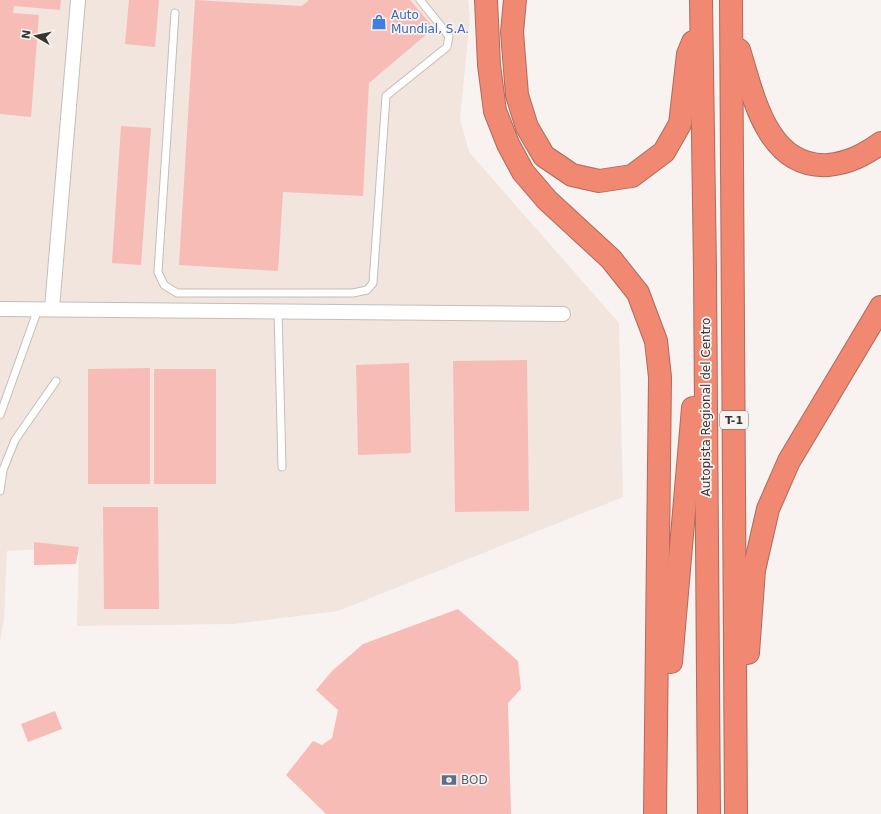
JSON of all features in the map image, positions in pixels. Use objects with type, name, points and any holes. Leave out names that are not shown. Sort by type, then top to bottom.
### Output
[{"type":"highway","points":[[486,0],[489,65],[495,111],[508,144],[523,172],[547,200],[611,259],[638,293],[656,340],[660,385],[657,814]]},
{"type":"highway","points":[[515,0],[512,32],[513,64],[517,96],[527,127],[544,156],[572,175],[599,181],[632,176],[664,152],[680,124],[688,54],[701,25]]},
{"type":"highway","name":"Autopista Regional del Centro","points":[[701,0],[705,271],[708,814]]},
{"type":"highway","name":"T-1","points":[[731,0],[736,814]]},
{"type":"highway","points":[[732,26],[749,83],[763,120],[776,143],[794,158],[815,166],[840,164],[862,157],[881,143]]},
{"type":"highway","points":[[657,814],[705,271]]},
{"type":"highway","points":[[736,814],[754,570],[768,509],[790,460],[881,307]]},
{"type":"street","points":[[52,308],[78,0]]},
{"type":"street","points":[[0,309],[52,308],[563,314]]},
{"type":"lane","points":[[175,13],[158,272],[164,285],[177,293],[353,293],[367,290],[373,283],[386,96],[447,47],[449,42],[449,36],[420,0]]},
{"type":"lane","points":[[0,415],[38,308]]},
{"type":"lane","points":[[278,311],[282,467]]},
{"type":"lane","points":[[0,492],[3,470],[15,440],[56,382]]},
{"type":"shaded area","points":[[0,0],[468,0],[470,18],[460,119],[469,152],[619,323],[623,497],[338,611],[233,624],[77,626],[79,547],[7,551],[4,619],[0,641]]},
{"type":"building","points":[[0,0],[61,0],[60,10],[14,6],[13,13],[39,15],[31,117],[0,114]]},
{"type":"building","points":[[129,0],[159,0],[155,47],[125,44]]},
{"type":"building","points":[[195,0],[302,6],[309,0],[410,0],[434,28],[369,83],[363,196],[283,192],[278,271],[179,265]]},
{"type":"building","points":[[121,126],[151,128],[141,265],[112,263]]},
{"type":"building","points":[[527,360],[529,511],[455,512],[453,361]]},
{"type":"building","points":[[409,363],[411,453],[358,455],[356,365]]},
{"type":"building","points":[[150,368],[150,484],[88,484],[88,369]]},
{"type":"building","points":[[154,369],[216,369],[216,484],[154,484]]},
{"type":"building","points":[[103,507],[158,507],[159,609],[104,609]]},
{"type":"building","points":[[34,542],[79,547],[76,564],[34,565]]},
{"type":"building","points":[[458,609],[518,661],[521,689],[508,703],[511,814],[326,814],[286,775],[313,741],[322,745],[332,738],[338,710],[316,690],[332,671],[363,644]]},
{"type":"building","points":[[55,711],[62,729],[28,742],[21,724]]},
{"type":"place","name":"Auto Mundial, S.A.","points":[[379,22]]},
{"type":"place","name":"BOD","points":[[449,780]]}]
